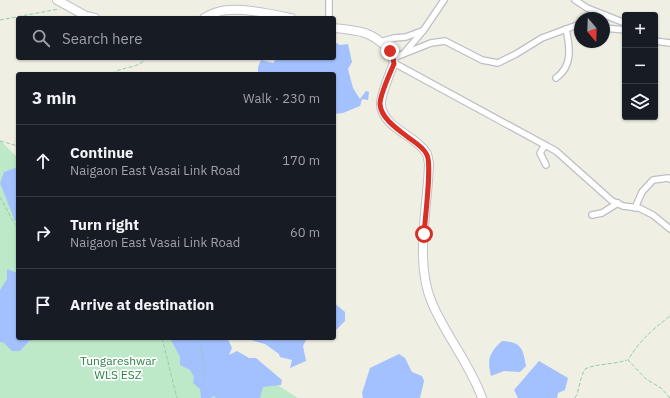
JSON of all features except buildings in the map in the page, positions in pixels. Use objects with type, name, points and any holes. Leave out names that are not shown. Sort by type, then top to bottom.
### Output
[{"type":"street","points":[[57,0],[86,16]]},
{"type":"street","points":[[329,0],[329,16]]},
{"type":"street","points":[[403,54],[422,31],[444,0]]},
{"type":"street","points":[[575,0],[587,8],[622,22]]},
{"type":"street","points":[[208,16],[219,11],[233,10],[271,13],[283,16]]},
{"type":"street","points":[[393,61],[403,54],[431,43],[445,41],[482,60],[498,63],[542,38],[574,26]]},
{"type":"street","points":[[336,28],[365,33],[380,42],[390,51],[393,61],[380,104],[382,111],[395,127],[423,150],[427,155],[429,163],[423,259],[425,282],[432,303],[446,331],[470,371],[482,398]]},
{"type":"street","points":[[556,78],[562,74],[570,57],[566,29]]},
{"type":"street","points":[[610,29],[622,30]]},
{"type":"street","points":[[380,42],[394,38],[406,38],[422,31]]},
{"type":"street","points":[[658,41],[670,43]]},
{"type":"street","points":[[393,61],[556,151],[612,201],[653,215],[670,229]]},
{"type":"street","points":[[545,145],[540,153],[546,165]]},
{"type":"street","points":[[635,208],[642,192],[653,180],[670,179]]},
{"type":"street","points":[[592,215],[602,213],[618,203]]},
{"type":"path","points":[[21,16],[69,7]]},
{"type":"path","points":[[0,20],[16,17]]},
{"type":"path","points":[[114,72],[118,69],[136,66],[144,60]]},
{"type":"path","points":[[0,141],[16,145]]},
{"type":"path","points":[[0,197],[16,225]]},
{"type":"path","points":[[575,398],[578,394],[579,382],[585,369],[620,363],[628,360],[639,342],[670,316]]},
{"type":"path","points":[[162,340],[177,398]]},
{"type":"path","points":[[199,340],[204,364],[204,380]]},
{"type":"path","points":[[628,360],[646,379],[661,388],[670,398]]},
{"type":"green space","name":"Tungareshwar WLS ESZ","points":[[0,140],[16,156],[16,340],[206,340],[298,398],[0,398]]},
{"type":"water","points":[[336,43],[340,45],[348,44],[352,62],[348,69],[353,88],[360,99],[366,91],[369,92],[368,100],[362,99],[360,106],[343,113],[336,114],[336,72],[258,72],[258,67],[261,60],[273,63],[275,60],[336,60]]},
{"type":"water","points":[[16,168],[16,221],[0,183],[4,172]]},
{"type":"water","points":[[7,269],[16,272],[16,340],[33,340],[29,341],[20,351],[12,351],[4,343],[0,342],[0,290],[7,279]]},
{"type":"water","points":[[336,305],[345,312],[345,321],[336,330]]},
{"type":"water","points":[[171,340],[228,340],[232,348],[229,355],[237,351],[249,358],[256,358],[282,380],[281,385],[263,387],[260,398],[215,398],[215,396],[210,398],[201,398],[200,389],[193,383],[194,377],[190,370],[180,365],[180,357]]},
{"type":"water","points":[[251,340],[306,340],[303,346],[306,361],[290,368],[292,360],[280,357],[279,354],[265,344]]},
{"type":"water","points":[[502,341],[513,343],[520,347],[524,355],[526,366],[520,372],[504,371],[491,376],[489,365],[490,357],[494,349]]},
{"type":"water","points":[[399,354],[405,358],[412,372],[422,376],[424,381],[420,398],[363,398],[362,393],[370,368]]},
{"type":"water","points":[[539,361],[568,378],[565,390],[558,393],[557,398],[518,398],[514,390]]},
{"type":"route","points":[[390,51],[394,64],[380,104],[382,111],[395,127],[411,139],[427,155],[429,163],[424,234]]}]
